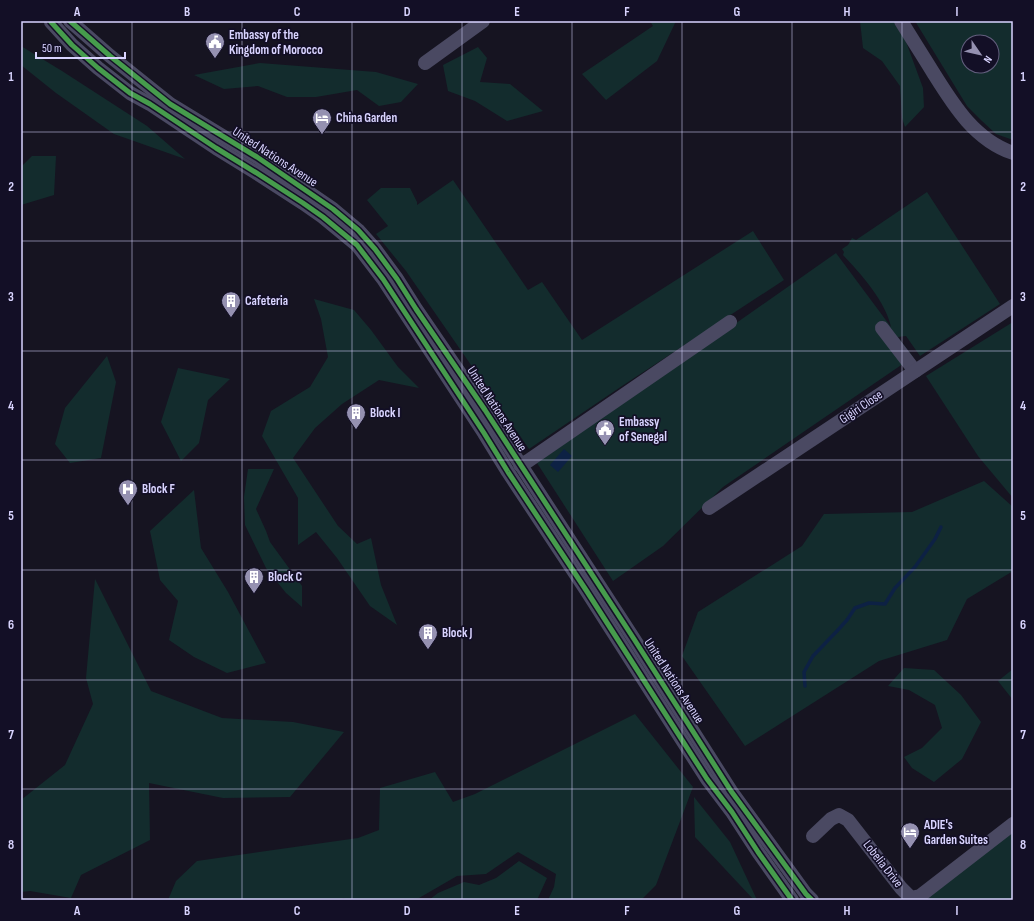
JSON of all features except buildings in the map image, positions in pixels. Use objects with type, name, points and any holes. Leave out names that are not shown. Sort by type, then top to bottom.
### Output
[{"type":"street","name":"United Nations Avenue","points":[[51,21],[72,45],[130,93],[150,104],[323,216],[357,246],[383,279],[508,472],[634,639],[731,791],[806,898]]},
{"type":"street","name":"United Nations Avenue","points":[[70,21],[110,56],[170,104],[257,157],[333,209],[358,230],[375,249],[398,278],[416,309],[520,465],[573,559],[707,779],[732,812],[792,900]]},
{"type":"street","points":[[425,63],[483,21]]},
{"type":"street","points":[[901,21],[950,100],[963,118],[976,132],[993,144],[1013,153]]},
{"type":"street","name":"Gigiri Close","points":[[709,508],[1013,306]]},
{"type":"street","points":[[520,465],[730,322]]},
{"type":"street","points":[[882,328],[915,371]]},
{"type":"street","name":"Lobelia Drive","points":[[813,836],[839,816],[848,820],[901,888],[911,898],[920,896],[1013,824]]},
{"type":"green space","points":[[650,21],[676,21],[657,61],[606,100],[582,74],[653,26]]},
{"type":"green space","points":[[860,21],[893,21],[905,39],[923,88],[924,107],[905,127],[902,118],[900,86],[882,61],[863,48]]},
{"type":"green space","points":[[915,21],[1013,21],[1013,140],[996,134],[967,106]]},
{"type":"green space","points":[[21,46],[147,126],[185,159],[114,134],[56,93],[21,65]]},
{"type":"green space","points":[[478,47],[487,58],[480,82],[510,84],[543,111],[507,121],[475,101],[448,91],[443,65]]},
{"type":"green space","points":[[260,63],[376,72],[418,84],[401,102],[379,106],[357,90],[316,97],[287,97],[258,86],[224,89],[194,75]]},
{"type":"green space","points":[[32,156],[56,156],[54,195],[21,205],[21,167]]},
{"type":"green space","points":[[453,180],[528,290],[542,282],[582,340],[753,231],[784,280],[529,449],[406,271],[376,234],[388,226],[367,200],[381,188],[410,188],[417,205]]},
{"type":"green space","points":[[927,192],[1000,304],[920,356],[906,336],[898,337],[913,357],[723,487],[663,546],[613,581],[537,463],[836,253],[891,327],[884,308],[878,298],[865,280],[843,255],[844,252],[842,249],[848,245],[852,238],[856,240]]},
{"type":"green space","points":[[314,299],[354,310],[371,330],[398,367],[419,388],[379,380],[342,404],[315,428],[293,458],[338,526],[357,544],[371,538],[381,585],[397,625],[370,606],[337,558],[316,532],[298,545],[298,498],[262,436],[271,411],[310,387],[328,357],[321,319]]},
{"type":"green space","points":[[1013,322],[1013,498],[978,456],[926,376]]},
{"type":"green space","points":[[107,356],[116,382],[101,458],[70,463],[55,444],[65,408]]},
{"type":"green space","points":[[178,368],[230,379],[208,400],[199,443],[181,461],[161,422]]},
{"type":"green space","points":[[248,469],[274,469],[256,509],[270,542],[302,586],[302,607],[286,593],[266,568],[245,525],[244,497]]},
{"type":"green space","points":[[984,481],[1013,507],[1013,571],[967,599],[947,640],[879,661],[745,746],[682,656],[698,612],[802,546],[824,514],[912,512]]},
{"type":"green space","points":[[194,490],[201,548],[228,592],[266,663],[227,673],[194,657],[169,640],[178,601],[160,580],[150,531]]},
{"type":"green space","points":[[95,579],[151,691],[222,718],[293,722],[344,732],[290,797],[223,798],[149,783],[150,840],[81,875],[71,898],[30,891],[21,892],[21,800],[65,765],[93,704],[86,678]]},
{"type":"green space","points":[[904,668],[934,670],[961,695],[981,722],[962,759],[934,782],[912,768],[904,757],[922,748],[942,728],[935,705],[909,690],[888,686]]},
{"type":"green space","points":[[1013,669],[1013,700],[998,681]]},
{"type":"green space","points":[[635,714],[693,787],[656,885],[641,900],[548,900],[554,887],[556,874],[518,852],[486,874],[457,876],[419,898],[408,900],[346,900],[344,898],[340,900],[168,900],[176,881],[197,861],[358,838],[379,830],[380,788],[435,772],[453,802],[475,794]]},
{"type":"green space","points":[[694,797],[730,842],[757,900],[754,900],[695,837]]},
{"type":"green space","points":[[1013,829],[1013,900],[919,900]]},
{"type":"green space","points":[[519,861],[547,878],[537,900],[429,900],[438,893],[464,882],[479,885],[496,878]]},
{"type":"water","points":[[564,449],[572,456],[558,472],[550,465]]},
{"type":"waterway","points":[[805,686],[804,672],[813,656],[847,620],[855,608],[869,603],[885,604],[895,588],[915,567],[935,539],[941,527]]},
{"type":"cycle path","points":[[70,21],[110,56],[170,104],[257,157],[333,209],[358,230],[375,249],[397,279],[485,410],[731,791],[806,894],[812,900]]},
{"type":"cycle path","points":[[51,22],[72,45],[130,93],[150,104],[303,203],[323,217],[357,245],[383,279],[484,433],[707,779],[732,812],[792,900]]},
{"type":"place","name":"Embassy of the Kingdom of Morocco","points":[[215,59]]},
{"type":"place","name":"China Garden","points":[[322,135]]},
{"type":"place","name":"Cafeteria","points":[[231,318]]},
{"type":"place","name":"Block I","points":[[356,430]]},
{"type":"place","name":"Embassy of Senegal","points":[[605,446]]},
{"type":"place","name":"Block F","points":[[128,506]]},
{"type":"place","name":"Block C","points":[[254,594]]},
{"type":"place","name":"Block J","points":[[428,650]]},
{"type":"place","name":"ADIE's Garden Suites","points":[[910,849]]}]
